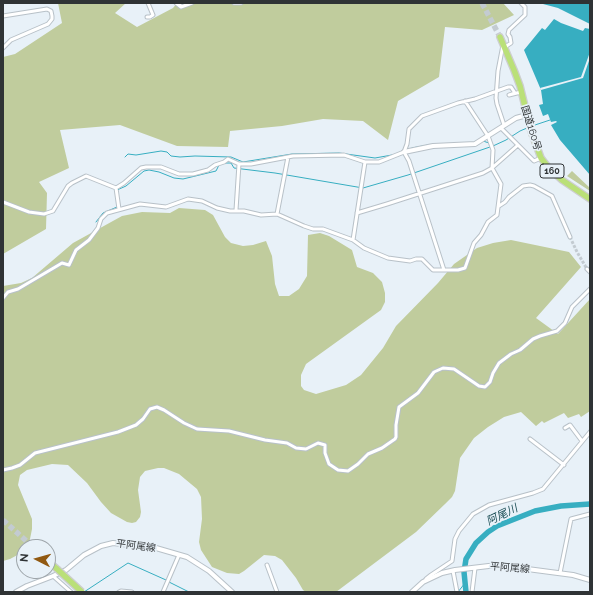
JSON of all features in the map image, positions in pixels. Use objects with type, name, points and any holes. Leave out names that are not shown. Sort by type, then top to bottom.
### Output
[{"type":"highway","name":"国道160号","points":[[500,37],[514,70],[531,131],[541,158],[562,180],[590,199]]},
{"type":"highway","points":[[56,573],[78,592]]},
{"type":"highway","points":[[56,573],[82,592]]},
{"type":"main road","points":[[404,152],[433,146],[475,144],[516,118],[527,116]]},
{"type":"main road","name":"平阿尾線","points":[[56,572],[66,570],[84,555],[113,543],[156,548],[187,557],[201,565],[232,592]]},
{"type":"main road","name":"平阿尾線","points":[[412,592],[423,582],[442,573],[454,570],[497,565],[573,575],[590,580]]},
{"type":"main road","name":"平阿尾線","points":[[16,592],[41,579]]},
{"type":"street","points":[[147,17],[153,15],[148,3]]},
{"type":"street","points":[[179,4],[192,3]]},
{"type":"street","points":[[234,3],[241,3]]},
{"type":"street","points":[[521,3],[524,7],[525,15],[509,30],[508,34],[511,43],[504,45],[500,59],[496,90],[497,104],[506,133],[534,161],[541,158]]},
{"type":"street","points":[[3,16],[47,9],[51,11],[52,16],[52,19],[48,24],[11,40],[3,48]]},
{"type":"street","points":[[444,270],[409,161],[404,152],[410,130],[422,116],[475,99],[496,90],[511,87],[515,93],[509,95],[521,92]]},
{"type":"street","points":[[3,298],[8,292],[18,289],[62,263],[69,265],[76,250],[88,240],[98,228],[101,219],[107,213],[140,204],[166,207],[188,199],[202,201],[224,210],[244,210],[261,215],[277,214],[312,229],[323,228],[353,240],[364,248],[388,258],[410,261],[422,259],[434,270],[458,270],[465,268],[474,243],[481,235],[488,222],[497,215],[501,184],[492,168],[492,150],[488,136],[465,101]]},
{"type":"street","points":[[357,212],[483,173],[492,168],[518,145]]},
{"type":"street","points":[[116,188],[141,168],[146,167],[161,167],[178,174],[193,174],[208,170],[228,159],[238,164],[251,164],[288,157],[344,155],[365,162],[379,162],[404,152]]},
{"type":"street","points":[[277,214],[288,157]]},
{"type":"street","points":[[353,240],[365,162]]},
{"type":"street","points":[[236,210],[238,164]]},
{"type":"street","points":[[3,202],[29,212],[44,214],[53,211],[68,186],[86,176],[116,188]]},
{"type":"street","points":[[499,206],[506,202],[509,197],[523,186],[534,186],[552,196],[570,237]]},
{"type":"street","points":[[116,188],[119,209]]},
{"type":"street","points":[[3,470],[20,464],[35,453],[118,432],[136,425],[143,419],[150,409],[158,407],[184,423],[197,428],[229,431],[265,440],[287,443],[296,448],[306,449],[318,443],[325,445],[325,453],[329,464],[338,470],[348,471],[368,454],[382,448],[395,439],[399,407],[418,393],[434,372],[443,368],[454,369],[479,386],[485,387],[490,382],[499,362],[540,336],[558,331],[565,323],[572,307],[590,289]]},
{"type":"street","points":[[565,428],[570,425],[582,441]]},
{"type":"street","points":[[423,582],[452,561],[455,539],[459,531],[473,514],[489,505],[533,494],[543,489],[590,432]]},
{"type":"street","points":[[530,439],[564,465]]},
{"type":"street","points":[[560,573],[571,518],[590,514]]},
{"type":"street","points":[[163,592],[180,555]]},
{"type":"street","points":[[267,565],[277,592]]},
{"type":"street","points":[[472,592],[474,568]]},
{"type":"street","points":[[454,570],[457,592]]},
{"type":"street","points":[[56,573],[71,592]]},
{"type":"street","points":[[119,592],[132,592]]},
{"type":"green space","points":[[58,3],[126,3],[115,13],[137,27],[173,8],[177,3],[503,3],[514,15],[482,30],[445,27],[439,77],[398,101],[388,140],[363,121],[323,119],[282,126],[230,131],[228,147],[177,146],[120,125],[60,130],[69,168],[39,182],[47,193],[46,229],[3,254],[3,57],[15,54],[62,23]]},
{"type":"green space","points":[[572,171],[590,188],[590,191],[567,176]]},
{"type":"green space","points":[[179,208],[205,210],[213,215],[225,237],[231,243],[243,246],[266,241],[272,256],[275,284],[279,296],[289,296],[299,289],[307,276],[308,235],[320,233],[329,236],[352,250],[357,267],[373,273],[382,282],[385,293],[385,302],[381,310],[306,364],[301,375],[301,386],[304,390],[316,394],[346,385],[361,375],[383,348],[396,326],[438,283],[454,264],[477,248],[493,243],[511,240],[569,252],[581,267],[536,318],[558,334],[590,299],[590,411],[581,417],[579,414],[568,418],[564,413],[544,423],[542,421],[536,426],[521,412],[504,417],[488,427],[474,438],[460,458],[455,491],[452,497],[416,532],[336,592],[306,592],[282,560],[275,556],[264,555],[239,574],[227,573],[212,567],[201,550],[199,542],[202,519],[201,497],[197,489],[179,474],[164,468],[145,471],[140,477],[138,490],[141,512],[140,517],[136,522],[132,523],[127,522],[111,513],[87,483],[68,465],[52,464],[27,470],[20,475],[18,485],[32,519],[30,539],[16,539],[16,556],[3,561],[3,286],[21,283],[32,278],[73,243],[122,216],[142,212],[170,213]]},
{"type":"water","points":[[543,3],[590,3],[590,24],[558,8]]},
{"type":"water","points":[[554,19],[583,31],[585,28],[590,29],[590,175],[560,140],[551,125],[557,122],[551,122],[548,114],[543,116],[539,105],[543,104],[541,90],[524,50],[542,28],[545,30]]},
{"type":"pier","points":[[590,52],[590,58],[583,78],[541,90],[540,88],[581,77]]},
{"type":"waterway","points":[[532,126],[550,120]]},
{"type":"waterway","points":[[493,146],[527,128]]},
{"type":"waterway","points":[[483,141],[489,143]]},
{"type":"waterway","points":[[412,148],[428,145]]},
{"type":"waterway","points":[[224,163],[231,163],[234,168],[275,173],[363,188],[408,175],[490,147]]},
{"type":"waterway","points":[[125,157],[128,154],[136,155],[161,151],[167,152],[171,156],[231,157],[243,162],[292,154],[339,153],[375,158],[392,155]]},
{"type":"waterway","points":[[117,190],[126,186],[144,171],[149,170],[159,172],[174,178],[183,179],[216,171],[219,165]]},
{"type":"waterway","points":[[96,222],[103,213],[117,207]]},
{"type":"waterway","name":"阿尾川","points":[[466,592],[464,572],[466,559],[476,543],[488,532],[497,526],[535,511],[561,506],[590,504]]},
{"type":"waterway","points":[[84,592],[128,563],[166,580]]},
{"type":"waterway","points":[[169,582],[189,592]]},
{"type":"waterway","name":"阿尾川","points":[[458,592],[465,583]]},
{"type":"tunnel","points":[[482,3],[500,37]]},
{"type":"tunnel","points":[[570,237],[587,269]]},
{"type":"tunnel","points":[[3,520],[24,539]]}]
